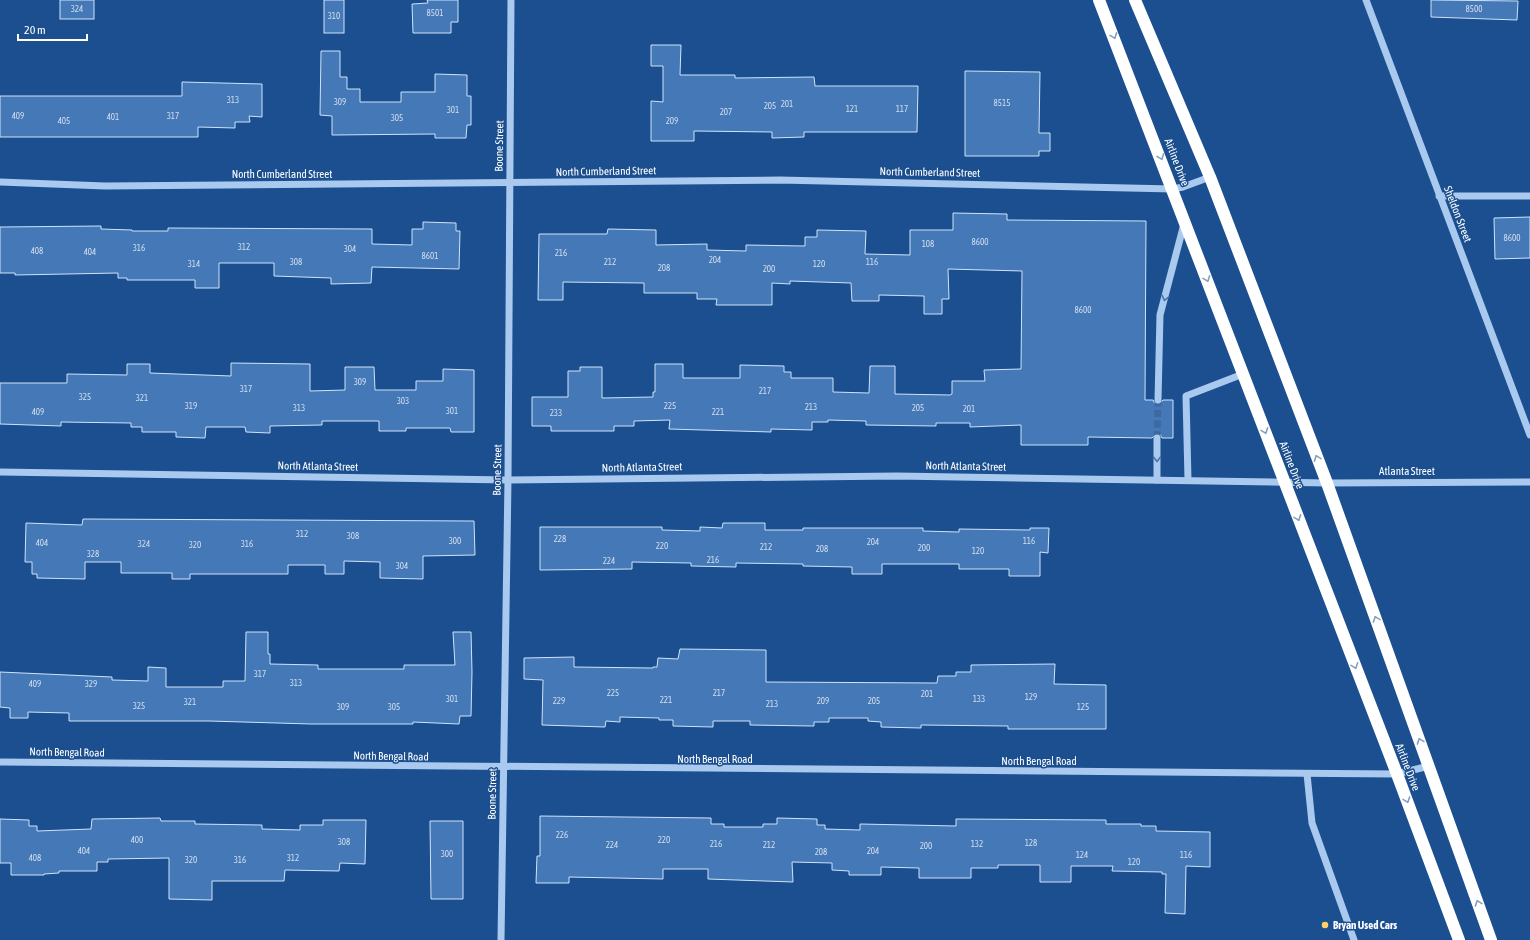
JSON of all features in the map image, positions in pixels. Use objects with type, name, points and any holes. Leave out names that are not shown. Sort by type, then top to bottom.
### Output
[{"type":"highway","name":"Airline Drive","points":[[1100,0],[1397,774],[1459,940]]},
{"type":"highway","name":"Airline Drive","points":[[1135,0],[1210,177],[1327,483],[1492,940]]},
{"type":"street","name":"Boone Street","points":[[501,940],[508,480],[511,0]]},
{"type":"street","name":"Sheldon Street","points":[[1366,0],[1530,435]]},
{"type":"street","name":"North Cumberland Street","points":[[0,182],[105,186],[780,180],[1173,189],[1184,187],[1210,177]]},
{"type":"street","points":[[1439,196],[1530,196]]},
{"type":"street","points":[[1158,400],[1160,315],[1185,220]]},
{"type":"street","points":[[1188,480],[1186,396],[1243,374]]},
{"type":"street","points":[[1157,438],[1158,480]]},
{"type":"street","name":"North Atlanta Street","points":[[0,472],[508,480],[897,476],[1284,482]]},
{"type":"street","name":"Atlanta Street","points":[[1284,482],[1530,482]]},
{"type":"street","name":"North Bengal Road","points":[[0,762],[503,768],[1306,774],[1397,774],[1429,766]]},
{"type":"street","points":[[1306,774],[1312,824],[1354,940]]},
{"type":"building","points":[[60,0],[94,0],[94,19],[60,19]]},
{"type":"building","points":[[324,0],[344,0],[344,33],[324,33]]},
{"type":"building","points":[[427,0],[458,0],[458,22],[451,22],[451,33],[413,33],[412,4],[428,3]]},
{"type":"building","points":[[1431,0],[1518,1],[1517,20],[1431,17]]},
{"type":"building","points":[[651,45],[681,45],[680,75],[735,75],[735,78],[814,77],[815,86],[918,86],[917,132],[804,132],[804,137],[772,138],[772,132],[694,131],[694,141],[651,141],[651,101],[663,102],[663,66],[651,66]]},
{"type":"building","points":[[321,51],[340,51],[340,77],[347,77],[347,89],[360,89],[360,102],[401,102],[401,92],[435,92],[435,74],[467,75],[467,96],[471,96],[471,125],[467,125],[466,138],[435,138],[435,134],[332,135],[332,116],[320,115]]},
{"type":"building","points":[[965,71],[1040,72],[1039,133],[1050,133],[1050,151],[1039,151],[1039,156],[965,156]]},
{"type":"building","points":[[182,82],[262,84],[262,117],[249,116],[250,122],[235,122],[235,128],[198,127],[198,137],[0,137],[0,96],[182,96]]},
{"type":"building","points":[[953,213],[1007,214],[1007,220],[1146,221],[1145,400],[1153,400],[1155,404],[1158,405],[1163,400],[1173,400],[1173,438],[1162,438],[1160,434],[1157,433],[1152,438],[1088,437],[1088,445],[1021,445],[1021,425],[970,427],[970,423],[936,423],[936,426],[866,425],[866,421],[828,420],[828,422],[812,422],[812,430],[771,429],[771,432],[669,429],[670,420],[634,421],[634,426],[614,426],[614,431],[551,431],[551,426],[532,426],[532,397],[568,397],[568,371],[580,371],[580,367],[602,367],[602,398],[653,397],[653,392],[655,392],[655,364],[683,364],[683,378],[740,378],[740,365],[784,366],[784,372],[791,372],[791,378],[833,378],[833,392],[869,393],[870,366],[895,366],[895,394],[950,395],[952,394],[952,381],[985,381],[984,370],[1021,369],[1022,271],[948,269],[949,299],[942,299],[942,314],[924,314],[924,296],[879,295],[879,301],[852,301],[851,283],[790,281],[790,284],[772,283],[772,305],[716,305],[717,299],[697,299],[697,293],[644,293],[644,283],[563,282],[563,300],[538,300],[539,234],[607,234],[608,229],[656,230],[656,245],[707,244],[707,250],[746,251],[746,245],[805,246],[805,237],[817,237],[817,230],[866,231],[865,254],[910,255],[910,230],[953,230]]},
{"type":"building","points":[[1530,217],[1530,258],[1495,259],[1494,218]]},
{"type":"building","points":[[423,222],[456,223],[456,231],[460,231],[459,269],[372,267],[371,283],[331,284],[331,278],[274,276],[274,263],[219,263],[219,288],[195,288],[195,280],[127,280],[127,278],[118,278],[118,273],[15,275],[15,273],[0,273],[0,227],[101,226],[101,229],[132,231],[168,231],[168,228],[372,229],[372,244],[412,245],[412,229],[423,229]]},
{"type":"building","points":[[231,363],[310,364],[310,391],[345,390],[345,367],[374,367],[375,390],[416,390],[416,381],[443,381],[443,369],[474,370],[474,432],[451,432],[450,428],[406,428],[406,431],[379,431],[379,421],[322,421],[322,425],[270,426],[270,433],[246,432],[245,427],[206,427],[205,438],[176,437],[176,432],[142,432],[142,427],[131,427],[131,423],[61,422],[61,426],[0,424],[0,383],[67,383],[67,374],[127,375],[127,364],[150,364],[150,373],[231,376]]},
{"type":"building","points":[[83,519],[474,521],[475,555],[423,556],[423,579],[380,578],[380,562],[344,561],[344,574],[325,574],[325,565],[288,565],[288,574],[190,574],[190,579],[172,579],[172,573],[121,573],[121,562],[85,562],[85,579],[37,578],[37,574],[32,574],[32,562],[25,562],[26,523],[82,525]]},
{"type":"building","points":[[723,523],[765,523],[765,530],[803,530],[803,528],[923,528],[923,531],[959,532],[959,529],[1030,530],[1030,528],[1049,528],[1048,553],[1040,552],[1040,576],[1009,576],[1009,569],[959,569],[959,564],[882,564],[882,574],[852,574],[852,567],[803,566],[803,564],[736,563],[736,567],[691,566],[691,563],[632,562],[632,569],[540,570],[540,527],[662,527],[662,530],[700,531],[700,527],[722,528]]},
{"type":"building","points":[[246,632],[268,632],[268,654],[270,654],[270,664],[318,665],[318,669],[404,669],[404,665],[455,665],[453,632],[471,632],[471,716],[460,716],[459,724],[413,722],[413,724],[311,724],[209,721],[69,721],[69,713],[28,712],[28,718],[10,718],[10,708],[0,707],[0,672],[112,677],[112,680],[148,681],[148,667],[166,668],[166,687],[223,687],[223,681],[245,681]]},
{"type":"building","points":[[680,649],[766,650],[766,682],[937,683],[938,676],[956,676],[956,672],[971,672],[971,665],[1055,664],[1054,684],[1106,685],[1106,729],[1008,729],[1008,726],[921,725],[921,728],[881,727],[881,722],[868,721],[868,718],[829,718],[829,722],[814,722],[814,726],[750,725],[750,721],[713,721],[713,727],[673,726],[673,720],[659,720],[659,718],[620,717],[620,722],[606,721],[605,727],[542,725],[543,680],[524,679],[524,658],[574,657],[574,667],[653,668],[657,667],[658,658],[678,659]]},
{"type":"building","points":[[540,816],[711,818],[711,824],[724,824],[724,827],[763,827],[763,824],[777,824],[777,818],[817,819],[817,825],[825,825],[825,829],[860,830],[860,824],[956,826],[956,819],[1106,820],[1106,824],[1141,824],[1141,826],[1156,826],[1156,831],[1210,832],[1210,867],[1186,866],[1185,914],[1165,913],[1166,874],[1162,874],[1162,872],[1112,871],[1113,866],[1071,866],[1071,882],[1040,882],[1040,865],[998,865],[998,868],[971,868],[971,878],[919,878],[919,868],[881,867],[881,875],[849,875],[849,871],[832,870],[832,863],[792,862],[793,882],[708,879],[708,869],[663,869],[663,879],[569,877],[569,883],[536,883],[537,856],[540,856]]},
{"type":"building","points":[[160,818],[161,821],[195,821],[195,824],[262,825],[262,829],[300,830],[300,825],[323,825],[323,820],[366,820],[365,864],[340,863],[339,871],[285,870],[284,881],[212,881],[212,900],[169,899],[169,858],[108,859],[108,862],[97,862],[97,871],[59,871],[59,873],[44,875],[11,875],[11,863],[0,863],[0,819],[29,820],[29,826],[37,826],[37,831],[91,829],[92,819]]},
{"type":"building","points":[[430,821],[463,821],[463,899],[431,899]]},
{"type":"tunnel","points":[[1157,438],[1158,400]]},
{"type":"place","name":"Bryan Used Cars","points":[[1325,925]]}]
